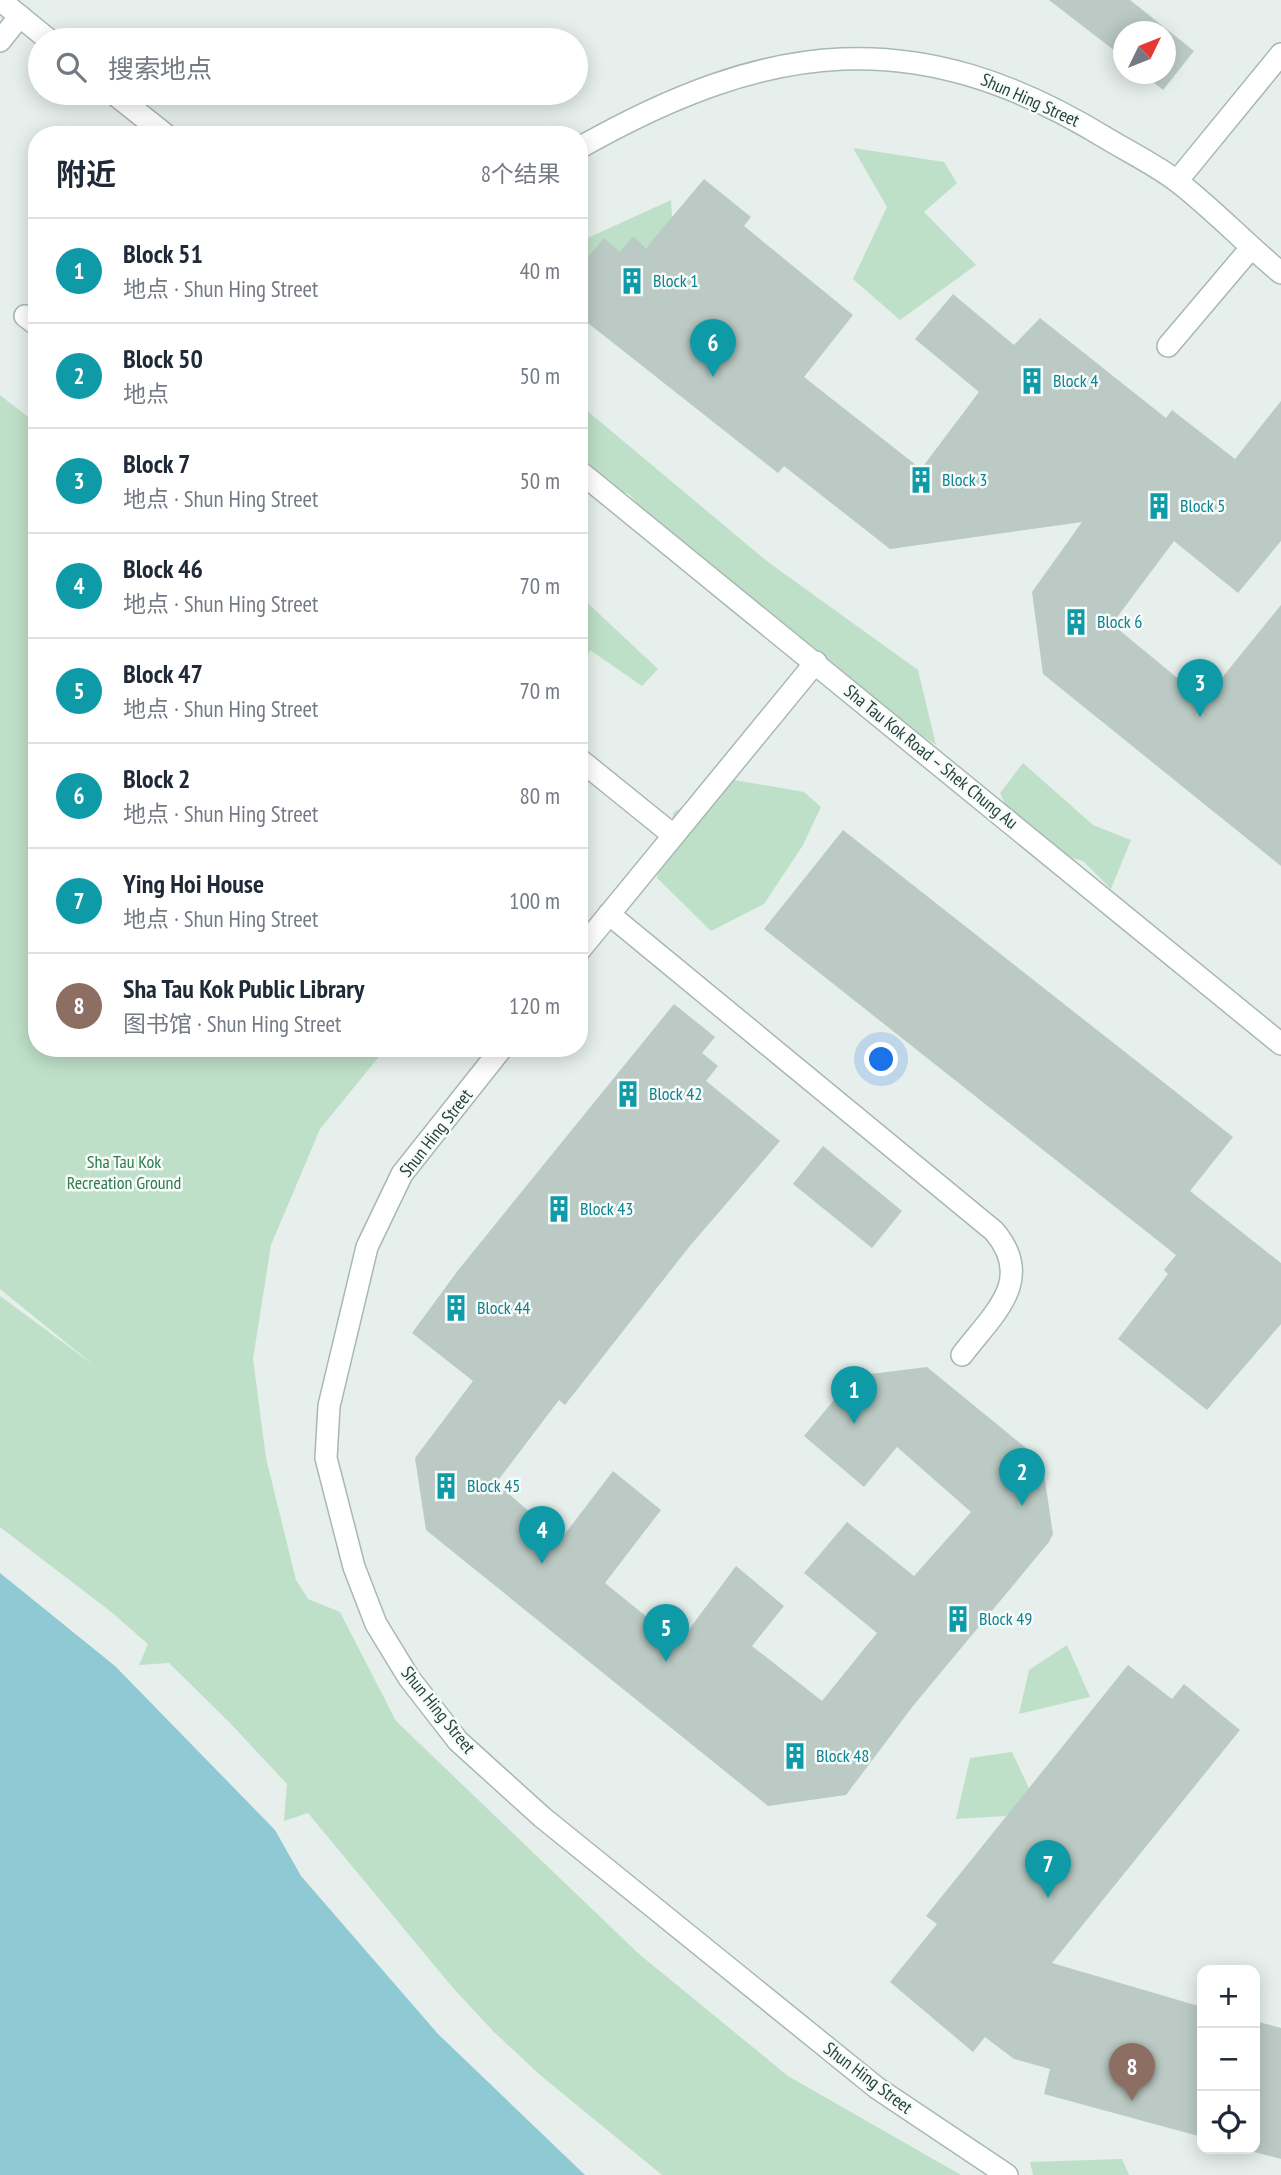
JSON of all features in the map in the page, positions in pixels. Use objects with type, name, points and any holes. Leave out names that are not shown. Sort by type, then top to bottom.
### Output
[{"type":"street","points":[[0,0],[34,28]]},
{"type":"street","points":[[0,41],[20,16]]},
{"type":"street","points":[[1177,181],[1281,54]]},
{"type":"street","name":"Shun Hing Street","points":[[588,143],[670,101],[720,81],[773,66],[818,60],[870,58],[914,62],[996,81],[1086,126],[1177,181],[1281,273]]},
{"type":"street","points":[[128,105],[155,126]]},
{"type":"street","points":[[1168,346],[1251,248]]},
{"type":"street","name":"Sha Tau Kok Road – Shek Chung Au","points":[[588,478],[1281,1044]]},
{"type":"street","points":[[588,940],[816,662]]},
{"type":"street","points":[[588,766],[673,835]]},
{"type":"street","points":[[609,914],[994,1231],[1007,1246],[1013,1265],[1012,1284],[1003,1301],[962,1355]]},
{"type":"street","name":"Shun Hing Street","points":[[495,1057],[402,1174],[396,1186],[367,1247],[328,1406],[326,1458],[354,1567],[376,1624],[409,1678],[458,1741],[542,1818],[877,2088],[1007,2175]]},
{"type":"green space","points":[[853,148],[944,162],[957,183],[924,212],[976,265],[900,320],[853,279],[887,207]]},
{"type":"green space","points":[[671,200],[673,232],[588,281],[588,238]]},
{"type":"green space","name":"Sha Tau Kok Recreation Ground","points":[[0,395],[28,417],[28,1057],[379,1057],[320,1129],[271,1245],[253,1359],[266,1458],[296,1580],[308,1599],[340,1612],[396,1721],[639,1954],[788,2076],[961,2175],[662,2175],[540,2075],[494,2032],[453,1988],[308,1813],[284,1821],[287,1784],[229,1722],[169,1663],[139,1665],[148,1644],[110,1611],[0,1527],[0,1296],[95,1366],[0,1289]]},
{"type":"green space","points":[[588,412],[768,562],[918,670],[936,745],[717,598],[629,494],[588,482]]},
{"type":"green space","points":[[588,603],[658,669],[642,686],[590,650],[588,655]]},
{"type":"green space","points":[[1023,763],[1093,825],[1131,840],[1111,889],[1083,861],[1023,844],[1000,793]]},
{"type":"green space","points":[[734,780],[804,792],[821,807],[803,845],[764,904],[711,931],[657,878],[674,812]]},
{"type":"green space","points":[[1067,1645],[1090,1697],[1019,1714],[1029,1670]]},
{"type":"green space","points":[[1012,1752],[1041,1814],[956,1819],[970,1758]]},
{"type":"green space","points":[[1122,2159],[1129,2175],[1033,2175],[1030,2162]]},
{"type":"water","points":[[0,1573],[115,1666],[275,1830],[301,1876],[438,2034],[585,2175],[0,2175]]},
{"type":"building","points":[[1049,0],[1130,0],[1156,21],[1113,21],[1113,49]]},
{"type":"building","points":[[1176,37],[1194,51],[1176,74]]},
{"type":"building","points":[[1156,84],[1168,84],[1163,90]]},
{"type":"building","points":[[704,179],[751,217],[744,226],[853,315],[804,377],[921,469],[979,392],[915,339],[953,294],[1014,345],[1040,318],[1166,418],[1172,410],[1235,459],[1281,401],[1281,541],[1238,593],[1174,541],[1112,624],[1204,700],[1281,605],[1281,866],[1043,674],[1032,592],[1082,522],[890,549],[784,466],[778,473],[588,323],[588,257],[604,238],[620,252],[633,236],[646,248]]},
{"type":"building","points":[[843,830],[1233,1137],[1190,1191],[1281,1263],[1281,1324],[1207,1410],[1118,1339],[1168,1274],[1164,1270],[1176,1255],[764,929]]},
{"type":"building","points":[[674,1004],[715,1037],[702,1053],[718,1066],[706,1081],[780,1141],[689,1247],[565,1405],[559,1400],[496,1483],[561,1539],[613,1471],[661,1510],[605,1583],[679,1643],[736,1566],[784,1606],[752,1646],[822,1701],[877,1633],[804,1573],[847,1522],[914,1576],[971,1512],[897,1447],[864,1487],[804,1436],[854,1376],[927,1367],[1042,1461],[1053,1534],[1049,1542],[913,1706],[846,1795],[768,1806],[426,1530],[415,1458],[473,1381],[412,1333],[459,1269]]},
{"type":"building","points":[[823,1146],[902,1211],[872,1248],[793,1184]]},
{"type":"building","points":[[1128,1665],[1172,1699],[1184,1684],[1240,1730],[1052,1963],[1197,2006],[1197,2136],[1044,2094],[1050,2069],[1014,2059],[985,2037],[973,2052],[890,1982],[937,1924],[926,1916]]},
{"type":"building","points":[[1260,2022],[1281,2028],[1281,2159],[1260,2153]]},
{"type":"place","name":"Block 1","points":[[632,281]]},
{"type":"place","name":"Block 2","points":[[713,377]]},
{"type":"place","name":"Block 4","points":[[1032,381]]},
{"type":"place","name":"Block 3","points":[[921,480]]},
{"type":"place","name":"Block 5","points":[[1159,506]]},
{"type":"place","name":"Block 6","points":[[1076,622]]},
{"type":"place","name":"Block 7","points":[[1200,717]]},
{"type":"place","name":"Block 42","points":[[628,1094]]},
{"type":"place","name":"Block 43","points":[[559,1209]]},
{"type":"place","name":"Block 44","points":[[456,1308]]},
{"type":"place","name":"Block 51","points":[[854,1424]]},
{"type":"place","name":"Block 45","points":[[446,1486]]},
{"type":"place","name":"Block 50","points":[[1022,1506]]},
{"type":"place","name":"Block 46","points":[[542,1564]]},
{"type":"place","name":"Block 49","points":[[958,1619]]},
{"type":"place","name":"Block 47","points":[[666,1662]]},
{"type":"place","name":"Block 48","points":[[795,1756]]},
{"type":"place","name":"Ying Hoi House","points":[[1048,1898]]},
{"type":"place","name":"Sha Tau Kok Public Library","points":[[1132,2101]]}]
